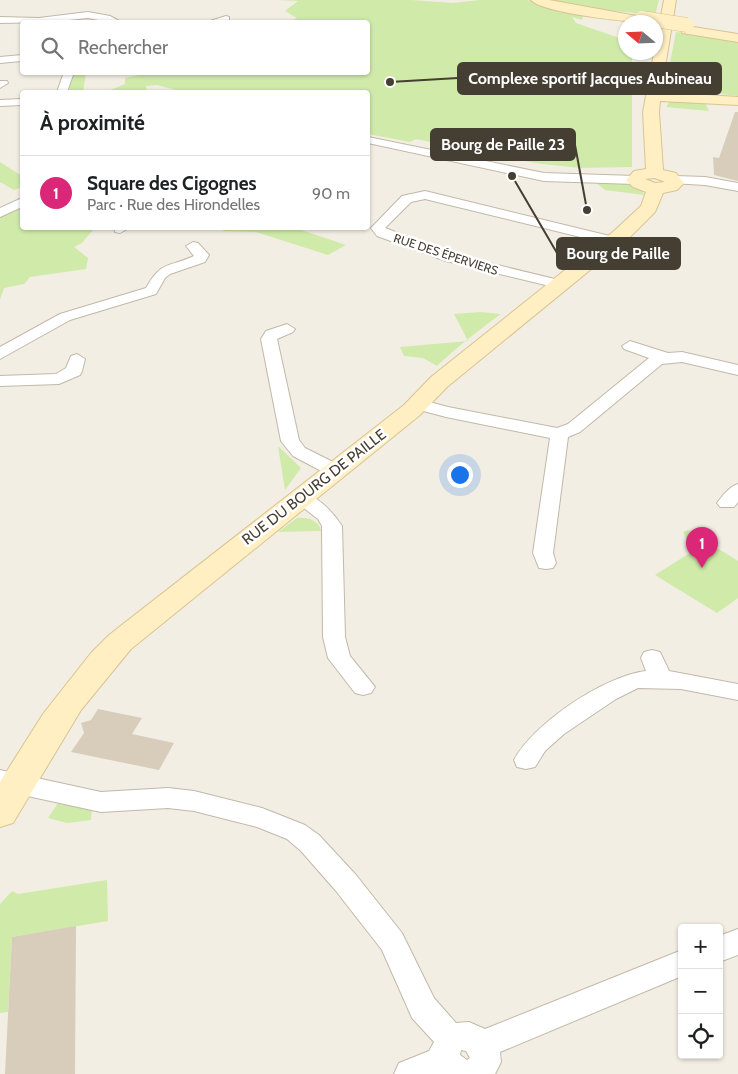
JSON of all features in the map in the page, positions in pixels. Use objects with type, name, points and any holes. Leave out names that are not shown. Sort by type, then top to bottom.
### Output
[{"type":"street","points":[[538,0],[555,6],[618,17]]},
{"type":"street","points":[[655,180],[651,112],[670,0]]},
{"type":"street","points":[[48,20],[92,15],[112,20]]},
{"type":"street","points":[[221,20],[226,19]]},
{"type":"street","points":[[0,20],[20,21]]},
{"type":"street","points":[[663,24],[738,36]]},
{"type":"street","points":[[663,25],[687,28]]},
{"type":"street","points":[[0,29],[20,30]]},
{"type":"street","points":[[0,60],[20,58]]},
{"type":"street","points":[[63,90],[67,75]]},
{"type":"street","points":[[654,89],[738,99]]},
{"type":"street","points":[[0,103],[20,102]]},
{"type":"street","points":[[370,140],[544,177],[710,181],[738,187]]},
{"type":"street","name":"RUE DU BOURG DE PAILLE","points":[[0,812],[9,781],[68,701],[106,656],[418,404],[439,382],[613,241],[644,214],[652,202],[655,180]]},
{"type":"street","name":"RUE DES ÉPERVIERS","points":[[558,284],[451,258],[382,233],[378,228],[407,199],[425,195],[613,241]]},
{"type":"street","points":[[0,213],[20,203]]},
{"type":"street","points":[[2,350],[65,317],[151,291],[160,274],[200,259],[202,255],[192,246]]},
{"type":"street","points":[[287,329],[272,334],[269,339],[290,441],[299,452],[334,470]]},
{"type":"street","points":[[630,346],[663,358]]},
{"type":"street","points":[[418,404],[446,412],[559,434],[574,428],[651,363],[663,358],[682,357],[738,370]]},
{"type":"street","points":[[0,381],[64,378],[74,371],[76,359]]},
{"type":"street","points":[[546,563],[543,553],[559,434]]},
{"type":"street","points":[[301,498],[324,515],[332,526],[334,637],[339,658],[363,687]]},
{"type":"street","points":[[652,658],[661,680]]},
{"type":"street","points":[[526,760],[538,742],[550,730],[624,684],[661,680],[700,684],[738,692]]},
{"type":"street","points":[[9,781],[101,802],[168,798],[194,801],[262,818],[296,832],[310,843],[346,883],[392,942],[423,1008],[466,1063]]},
{"type":"street","points":[[723,948],[738,942]]},
{"type":"street","points":[[410,1074],[466,1063],[678,965]]},
{"type":"green space","points":[[276,0],[411,0],[453,3],[480,0],[528,0],[583,15],[582,20],[572,17],[576,23],[618,38],[618,60],[632,60],[632,167],[580,168],[535,163],[416,139],[410,142],[370,134],[370,90],[176,90],[157,85],[146,86],[147,90],[111,90],[125,84],[125,78],[138,75],[370,75],[370,20],[292,20],[297,18],[285,11],[298,1]]},
{"type":"green space","points":[[547,0],[659,0],[655,15],[585,8]]},
{"type":"green space","points":[[676,32],[738,41],[738,96],[704,92],[675,84],[668,73]]},
{"type":"green space","points":[[73,75],[86,75],[83,90],[68,90]]},
{"type":"green space","points":[[670,101],[705,103],[709,111],[666,107]]},
{"type":"green space","points":[[0,162],[20,175],[20,188],[14,190],[0,182]]},
{"type":"green space","points":[[596,183],[629,185],[640,190],[645,195],[605,190]]},
{"type":"green space","points":[[20,208],[20,230],[93,230],[82,243],[74,247],[88,258],[86,269],[30,277],[24,284],[4,288],[0,299],[0,217]]},
{"type":"green space","points":[[301,230],[346,245],[328,255],[256,232],[223,231]]},
{"type":"green space","points":[[480,312],[501,314],[484,326],[467,340],[454,314]]},
{"type":"green space","points":[[465,341],[437,366],[423,358],[404,356],[400,347]]},
{"type":"green space","points":[[278,446],[301,468],[285,490]]},
{"type":"green space","points":[[297,518],[312,520],[318,524],[321,531],[278,532]]},
{"type":"green space","points":[[688,530],[738,561],[738,598],[717,613],[655,575],[693,551],[683,532]]},
{"type":"green space","points":[[58,803],[92,809],[91,820],[67,823],[48,818]]},
{"type":"green space","points":[[107,880],[108,921],[12,937],[8,1012],[0,1013],[0,904],[12,891],[18,894]]},
{"type":"building","points":[[735,112],[738,112],[738,181],[714,175],[713,157],[719,158]]},
{"type":"building","points":[[98,709],[142,718],[132,734],[174,743],[159,770],[71,752],[84,733],[81,723],[91,720]]},
{"type":"building","points":[[76,926],[75,1074],[5,1074],[12,937]]},
{"type":"place","name":"Complexe sportif Jacques Aubineau","points":[[390,82]]},
{"type":"place","name":"Bourg de Paille","points":[[512,176]]},
{"type":"place","name":"Bourg de Paille 23","points":[[587,210]]},
{"type":"place","name":"Square des Cigognes","points":[[702,568]]}]
